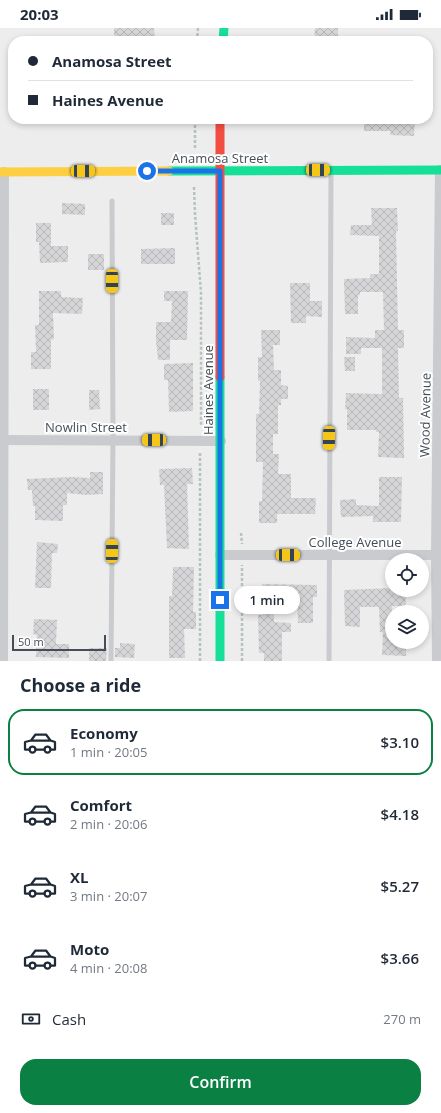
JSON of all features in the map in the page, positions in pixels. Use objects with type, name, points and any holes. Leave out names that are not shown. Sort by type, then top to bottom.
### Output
[{"type":"main road","name":"Haines Avenue","points":[[220,124],[220,661]]},
{"type":"main road","name":"Anamosa Street","points":[[2,172],[441,170]]},
{"type":"street","name":"Wood Avenue","points":[[437,661],[441,170]]},
{"type":"street","points":[[2,172],[1,440],[3,661]]},
{"type":"street","name":"Nowlin Street","points":[[1,440],[221,441]]},
{"type":"street","name":"College Avenue","points":[[220,555],[439,555]]},
{"type":"lane","points":[[329,661],[328,555],[332,170]]},
{"type":"lane","points":[[111,661],[112,201]]},
{"type":"path","points":[[195,124],[195,148]]},
{"type":"path","points":[[194,187],[194,214],[201,293],[201,426]]},
{"type":"path","points":[[200,453],[200,661]]},
{"type":"path","points":[[241,533],[242,661]]},
{"type":"building","points":[[114,28],[154,28],[155,36],[114,36]]},
{"type":"building","points":[[315,28],[338,28],[338,36],[314,36]]},
{"type":"building","points":[[364,124],[415,124],[414,136],[390,135],[391,131],[364,131]]},
{"type":"building","points":[[62,203],[85,204],[85,215],[62,214]]},
{"type":"building","points":[[371,208],[397,208],[398,330],[404,330],[404,348],[398,348],[399,398],[403,398],[404,458],[378,457],[379,432],[376,432],[376,430],[347,430],[347,409],[345,409],[346,393],[382,394],[382,348],[361,348],[361,354],[346,354],[346,337],[375,338],[375,330],[384,330],[383,292],[360,292],[360,295],[358,295],[358,314],[345,314],[344,279],[370,278],[370,274],[379,274],[379,236],[350,235],[351,225],[372,225]]},
{"type":"building","points":[[161,213],[174,213],[174,225],[161,225]]},
{"type":"building","points":[[36,223],[51,223],[51,246],[68,246],[68,262],[40,263],[39,242],[36,242]]},
{"type":"building","points":[[175,248],[175,264],[141,264],[141,249]]},
{"type":"building","points":[[88,254],[104,254],[104,270],[88,270]]},
{"type":"building","points":[[290,283],[310,283],[310,301],[322,301],[322,317],[306,316],[306,323],[291,323]]},
{"type":"building","points":[[39,291],[61,291],[61,297],[83,298],[82,314],[53,313],[54,339],[51,340],[51,369],[31,369],[31,352],[36,352],[35,325],[39,325]]},
{"type":"building","points":[[164,291],[188,291],[187,340],[170,340],[170,360],[158,360],[156,322],[171,322],[172,301],[164,301]]},
{"type":"building","points":[[261,330],[280,330],[280,345],[273,345],[274,370],[281,370],[281,385],[288,386],[288,399],[281,399],[281,405],[278,405],[278,434],[273,434],[273,454],[279,454],[278,474],[291,474],[291,498],[316,498],[315,514],[277,514],[277,523],[259,523],[259,501],[262,501],[263,462],[256,462],[256,414],[259,414],[260,381],[258,381],[258,357],[262,357]]},
{"type":"building","points":[[344,357],[355,357],[355,371],[345,371]]},
{"type":"building","points":[[193,363],[193,411],[169,412],[168,380],[164,380],[164,364]]},
{"type":"building","points":[[33,389],[49,389],[49,410],[33,410]]},
{"type":"building","points":[[89,390],[99,390],[100,409],[89,410]]},
{"type":"building","points":[[192,468],[193,484],[187,484],[189,549],[167,548],[164,485],[160,485],[159,469]]},
{"type":"building","points":[[90,472],[103,472],[103,494],[86,495],[67,493],[67,505],[63,505],[63,521],[35,520],[35,506],[33,506],[32,490],[28,490],[27,479],[72,477],[90,478]]},
{"type":"building","points":[[379,477],[402,477],[401,522],[373,522],[373,516],[341,517],[340,500],[356,499],[356,505],[379,506]]},
{"type":"building","points":[[37,542],[58,544],[57,553],[52,553],[51,588],[35,588]]},
{"type":"building","points":[[173,567],[194,567],[193,612],[196,612],[196,629],[184,629],[185,658],[169,658],[169,596],[172,596]]},
{"type":"building","points":[[262,584],[317,585],[317,597],[313,597],[313,623],[298,623],[297,596],[278,596],[278,603],[274,603],[274,622],[291,623],[291,632],[282,632],[282,661],[264,661],[264,653],[259,653],[258,615],[262,615]]},
{"type":"building","points":[[385,588],[385,597],[405,597],[406,605],[385,605],[385,649],[406,649],[406,656],[382,655],[383,632],[380,632],[379,607],[360,607],[360,627],[345,626],[344,590]]},
{"type":"building","points":[[34,619],[57,620],[56,644],[69,644],[69,658],[36,657],[37,635],[33,634]]},
{"type":"building","points":[[120,643],[135,644],[134,658],[115,657],[115,648],[120,648]]},
{"type":"building","points":[[89,648],[107,648],[106,661],[89,661]]},
{"type":"traffic: fast","points":[[223,36],[224,28]]},
{"type":"traffic: fast","points":[[169,171],[441,170]]},
{"type":"traffic: fast","points":[[220,377],[220,661]]},
{"type":"traffic: slow","points":[[0,172],[169,171]]},
{"type":"traffic: jam","points":[[220,124],[220,377]]},
{"type":"route","points":[[147,171],[220,171],[220,600]]}]
